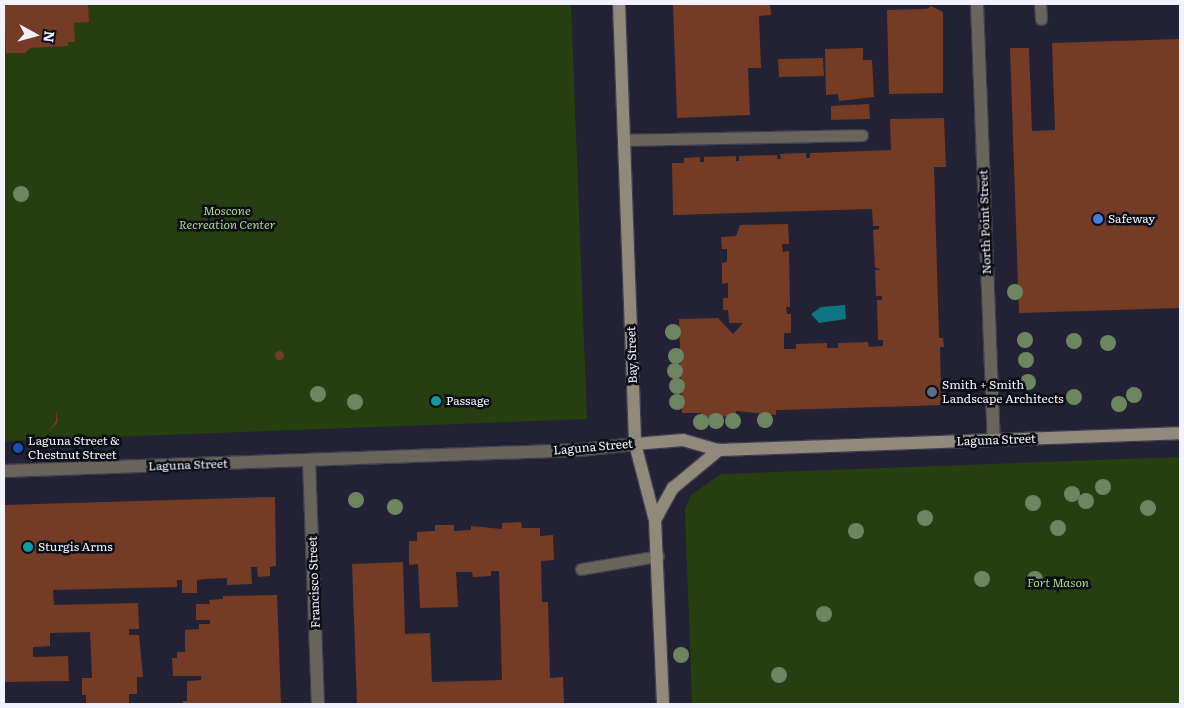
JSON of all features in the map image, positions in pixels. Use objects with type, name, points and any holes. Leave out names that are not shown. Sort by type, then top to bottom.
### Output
[{"type":"main road","name":"Bay Street","points":[[619,4],[635,444],[655,520],[663,704]]},
{"type":"main road","name":"Laguna Street","points":[[635,444],[683,440],[719,450],[1180,433]]},
{"type":"main road","points":[[655,520],[673,488],[719,450]]},
{"type":"street","name":"North Point Street","points":[[977,4],[994,440]]},
{"type":"street","name":"Laguna Street","points":[[4,471],[580,450],[635,444]]},
{"type":"street","name":"Francisco Street","points":[[310,461],[318,704]]},
{"type":"lane","points":[[1040,4],[1041,19]]},
{"type":"lane","points":[[624,140],[862,134]]},
{"type":"lane","points":[[581,569],[658,556]]},
{"type":"green space","name":"Moscone Recreation Center","points":[[4,4],[571,4],[587,419],[4,441]]},
{"type":"green space","name":"Fort Mason","points":[[1180,457],[1180,704],[692,704],[685,510],[690,496],[721,474]]},
{"type":"water","points":[[845,305],[846,319],[819,323],[811,314],[821,307]]},
{"type":"building","points":[[4,4],[88,4],[89,22],[74,23],[75,42],[68,42],[68,46],[30,48],[25,53],[6,53]]},
{"type":"building","points":[[673,4],[770,4],[771,15],[759,16],[761,68],[748,68],[750,115],[677,118]]},
{"type":"building","points":[[931,6],[943,12],[943,93],[889,94],[887,10],[927,9]]},
{"type":"building","name":"Safeway","points":[[1180,39],[1180,308],[1019,313],[1010,48],[1029,48],[1032,131],[1055,130],[1052,43]]},
{"type":"building","points":[[863,48],[863,60],[872,60],[874,97],[839,101],[838,94],[826,95],[825,49]]},
{"type":"building","points":[[823,58],[824,76],[779,77],[778,59]]},
{"type":"building","points":[[869,104],[870,119],[831,120],[831,106]]},
{"type":"building","points":[[944,118],[946,167],[934,167],[939,338],[943,338],[944,347],[940,347],[941,392],[945,391],[945,405],[776,410],[776,415],[736,411],[736,416],[701,418],[701,413],[682,413],[679,319],[718,318],[733,334],[743,323],[729,323],[728,310],[723,310],[723,298],[728,298],[728,283],[722,284],[722,263],[727,262],[727,249],[722,249],[721,237],[736,236],[740,225],[788,224],[789,244],[782,244],[783,252],[789,251],[790,307],[786,307],[787,314],[791,314],[791,333],[784,333],[784,349],[796,349],[796,344],[827,343],[827,348],[838,348],[838,343],[868,342],[869,347],[883,346],[883,340],[878,340],[877,300],[882,300],[882,296],[876,296],[875,270],[881,270],[875,267],[873,230],[879,229],[879,226],[873,226],[872,209],[673,215],[672,163],[684,163],[684,158],[700,157],[700,162],[704,162],[704,157],[736,156],[736,161],[739,161],[739,156],[777,155],[777,159],[781,159],[780,154],[806,153],[806,158],[810,158],[810,153],[891,150],[890,119]]},
{"type":"building","points":[[279,350],[284,355],[279,360],[274,355]]},
{"type":"building","points":[[56,410],[58,422],[48,432],[56,421]]},
{"type":"building","points":[[275,497],[276,566],[270,567],[270,576],[258,577],[257,567],[251,567],[252,584],[227,585],[227,578],[197,580],[197,593],[182,593],[182,580],[177,580],[177,587],[53,590],[54,605],[138,603],[139,629],[129,629],[129,635],[139,635],[143,677],[137,677],[137,694],[129,694],[129,704],[86,704],[86,695],[82,695],[82,678],[92,678],[90,632],[50,633],[50,646],[33,647],[33,657],[68,656],[69,681],[4,682],[4,505]]},
{"type":"building","points":[[521,522],[522,528],[540,528],[540,536],[553,535],[554,560],[541,561],[542,602],[548,602],[550,678],[563,677],[564,704],[357,704],[352,564],[403,562],[405,634],[430,633],[432,682],[502,680],[499,571],[491,571],[491,576],[473,577],[472,572],[456,572],[458,607],[420,608],[418,564],[409,565],[409,541],[417,541],[417,532],[435,531],[435,525],[454,525],[454,531],[471,530],[471,526],[502,529],[502,523]]},
{"type":"building","points":[[277,595],[281,704],[183,704],[183,701],[187,701],[187,681],[201,680],[201,676],[173,676],[172,658],[177,658],[177,652],[185,652],[185,630],[199,629],[199,624],[210,624],[210,620],[196,620],[196,604],[210,604],[209,600],[223,599],[223,596]]},
{"type":"place","name":"Safeway","points":[[1098,219]]},
{"type":"place","name":"Smith + Smith Landscape Architects","points":[[932,392]]},
{"type":"place","name":"Passage","points":[[436,401]]},
{"type":"place","name":"Laguna Street & Chestnut Street","points":[[18,448]]},
{"type":"place","name":"Sturgis Arms","points":[[28,547]]}]
